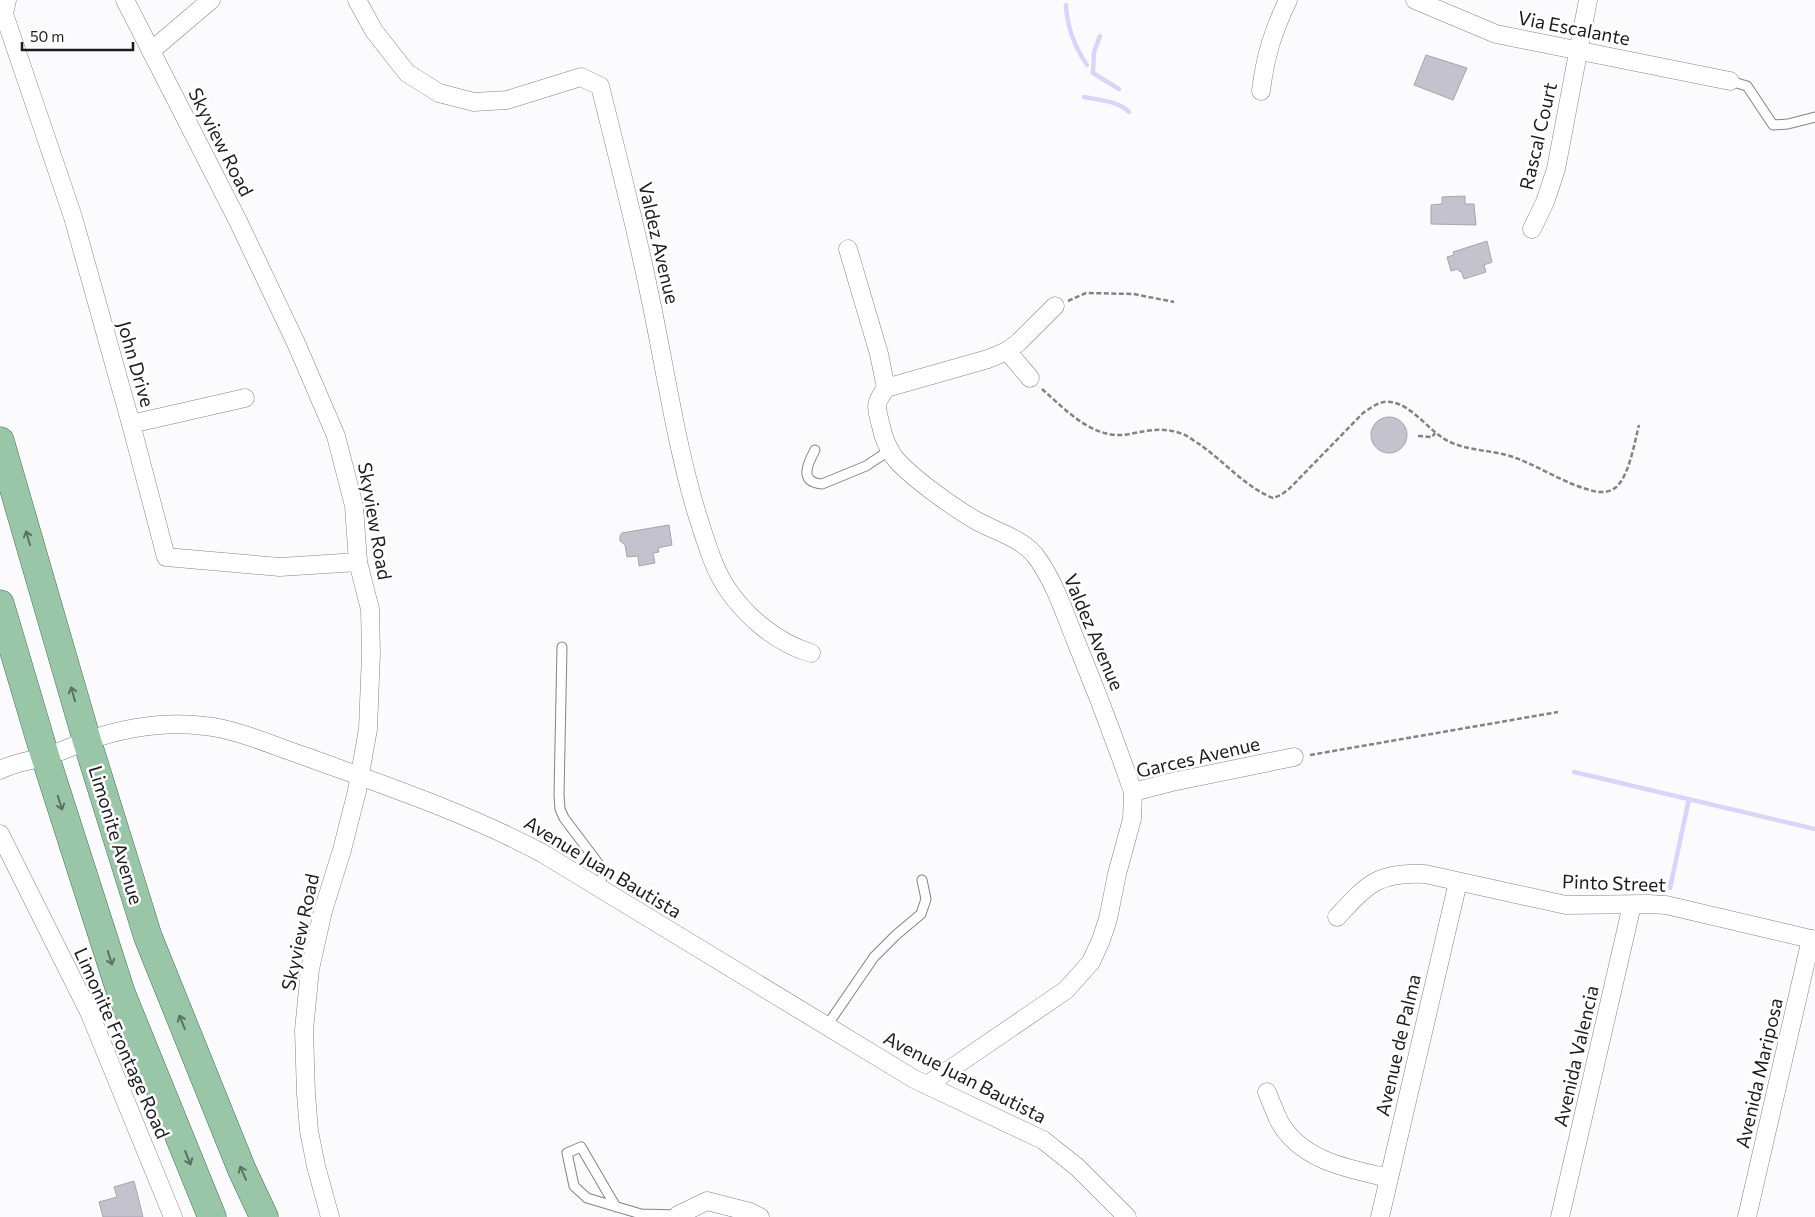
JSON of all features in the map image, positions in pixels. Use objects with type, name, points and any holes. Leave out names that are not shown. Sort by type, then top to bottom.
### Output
[{"type":"main road","name":"Limonite Avenue","points":[[0,441],[87,741],[148,937],[242,1170],[264,1217]]},
{"type":"main road","points":[[0,604],[45,756],[121,993],[212,1217]]},
{"type":"street","name":"John Drive","points":[[7,0],[4,14],[72,217],[131,424],[166,557],[280,567],[358,562]]},
{"type":"street","name":"Skyview Road","points":[[125,0],[238,221],[296,343],[336,436],[354,506],[358,562],[370,609],[371,653],[368,729],[361,777],[320,926],[310,970],[304,1030],[306,1094],[310,1132],[316,1166],[330,1217]]},
{"type":"street","points":[[151,51],[211,0]]},
{"type":"street","name":"Valdez Avenue","points":[[357,0],[374,31],[407,73],[439,93],[474,102],[507,100],[581,77],[600,86],[649,290],[685,472],[708,550],[726,587],[746,611],[769,632],[794,648],[811,654]]},
{"type":"street","points":[[1261,91],[1267,53],[1275,26],[1288,0]]},
{"type":"street","name":"Via Escalante","points":[[1415,0],[1496,34],[1730,81]]},
{"type":"street","name":"Rascal Court","points":[[1532,230],[1545,202],[1556,169],[1588,0]]},
{"type":"street","points":[[848,249],[879,354],[886,388],[988,359],[1007,351],[1019,342],[1055,306]]},
{"type":"street","points":[[1007,351],[1030,378]]},
{"type":"street","name":"Valdez Avenue","points":[[886,388],[877,400],[876,407],[883,436],[894,457],[936,494],[975,520],[1019,542],[1033,554],[1045,572],[1063,609],[1105,713],[1133,792]]},
{"type":"street","points":[[131,424],[245,398]]},
{"type":"street","name":"Avenue Juan Bautista","points":[[0,770],[15,762],[45,756],[125,730],[155,725],[184,724],[208,726],[254,739],[478,821],[542,853],[914,1079],[1043,1140],[1077,1167],[1125,1216]]},
{"type":"street","name":"Garces Avenue","points":[[927,1085],[1066,990],[1091,962],[1108,919],[1117,874],[1132,818],[1133,792],[1294,757]]},
{"type":"street","name":"Limonite Frontage Road","points":[[0,834],[90,1014],[173,1217]]},
{"type":"street","name":"Pinto Street","points":[[1337,918],[1363,890],[1376,881],[1390,875],[1425,874],[1566,905],[1666,905],[1813,940]]},
{"type":"street","name":"Avenue de Palma","points":[[1380,1217],[1458,882]]},
{"type":"street","name":"Avenida Valencia","points":[[1560,1217],[1632,905]]},
{"type":"street","name":"Avenida Mariposa","points":[[1748,1217],[1813,940]]},
{"type":"street","points":[[1267,1092],[1280,1122],[1294,1140],[1308,1151],[1323,1160],[1342,1167],[1389,1178]]},
{"type":"street","points":[[678,1216],[707,1201],[750,1212],[760,1217]]},
{"type":"lane","points":[[1730,81],[1747,86],[1773,125],[1815,118]]},
{"type":"lane","points":[[815,450],[807,465],[807,472],[812,482],[822,484],[866,466],[890,450]]},
{"type":"lane","points":[[562,647],[560,809],[564,818],[604,872],[599,888]]},
{"type":"lane","points":[[826,1026],[874,957],[921,914],[926,899],[922,880]]},
{"type":"lane","points":[[616,1207],[580,1147],[567,1153],[574,1186],[587,1198],[616,1207],[641,1214],[678,1216]]},
{"type":"path","points":[[1055,306],[1086,293],[1134,294],[1174,302]]},
{"type":"path","points":[[1030,378],[1089,428],[1107,435],[1128,434],[1163,428],[1184,434],[1258,490],[1273,498],[1289,489],[1363,413],[1377,404],[1390,401],[1401,405],[1435,433],[1457,445],[1504,454],[1589,490],[1599,492],[1616,488],[1621,482],[1628,465],[1639,425]]},
{"type":"path","points":[[1418,436],[1432,438],[1435,433]]},
{"type":"path","points":[[1294,757],[1558,712]]},
{"type":"building","points":[[1426,55],[1467,68],[1453,100],[1414,85]]},
{"type":"building","points":[[1465,196],[1465,204],[1474,204],[1476,225],[1431,224],[1431,205],[1442,204],[1442,197]]},
{"type":"building","points":[[1487,241],[1492,262],[1484,265],[1486,272],[1464,279],[1461,271],[1458,269],[1451,271],[1447,257],[1454,255],[1453,252]]},
{"type":"building","points":[[1389,417],[1396,418],[1402,422],[1406,428],[1406,442],[1402,448],[1396,452],[1389,453],[1382,452],[1376,448],[1372,442],[1371,435],[1372,428],[1376,422],[1382,418]]},
{"type":"building","points":[[669,525],[672,545],[658,548],[659,552],[653,553],[655,563],[639,566],[638,556],[627,557],[625,545],[620,541],[622,533]]},
{"type":"building","points":[[134,1181],[143,1217],[103,1217],[99,1202],[117,1197],[114,1187]]},
{"type":"waterway","points":[[1066,5],[1072,36],[1078,51],[1087,65]]},
{"type":"waterway","points":[[1100,36],[1094,52],[1093,73],[1119,89]]},
{"type":"waterway","points":[[1084,97],[1114,103],[1129,112]]},
{"type":"waterway","points":[[1574,772],[1815,829]]},
{"type":"waterway","points":[[1670,888],[1689,799]]}]
